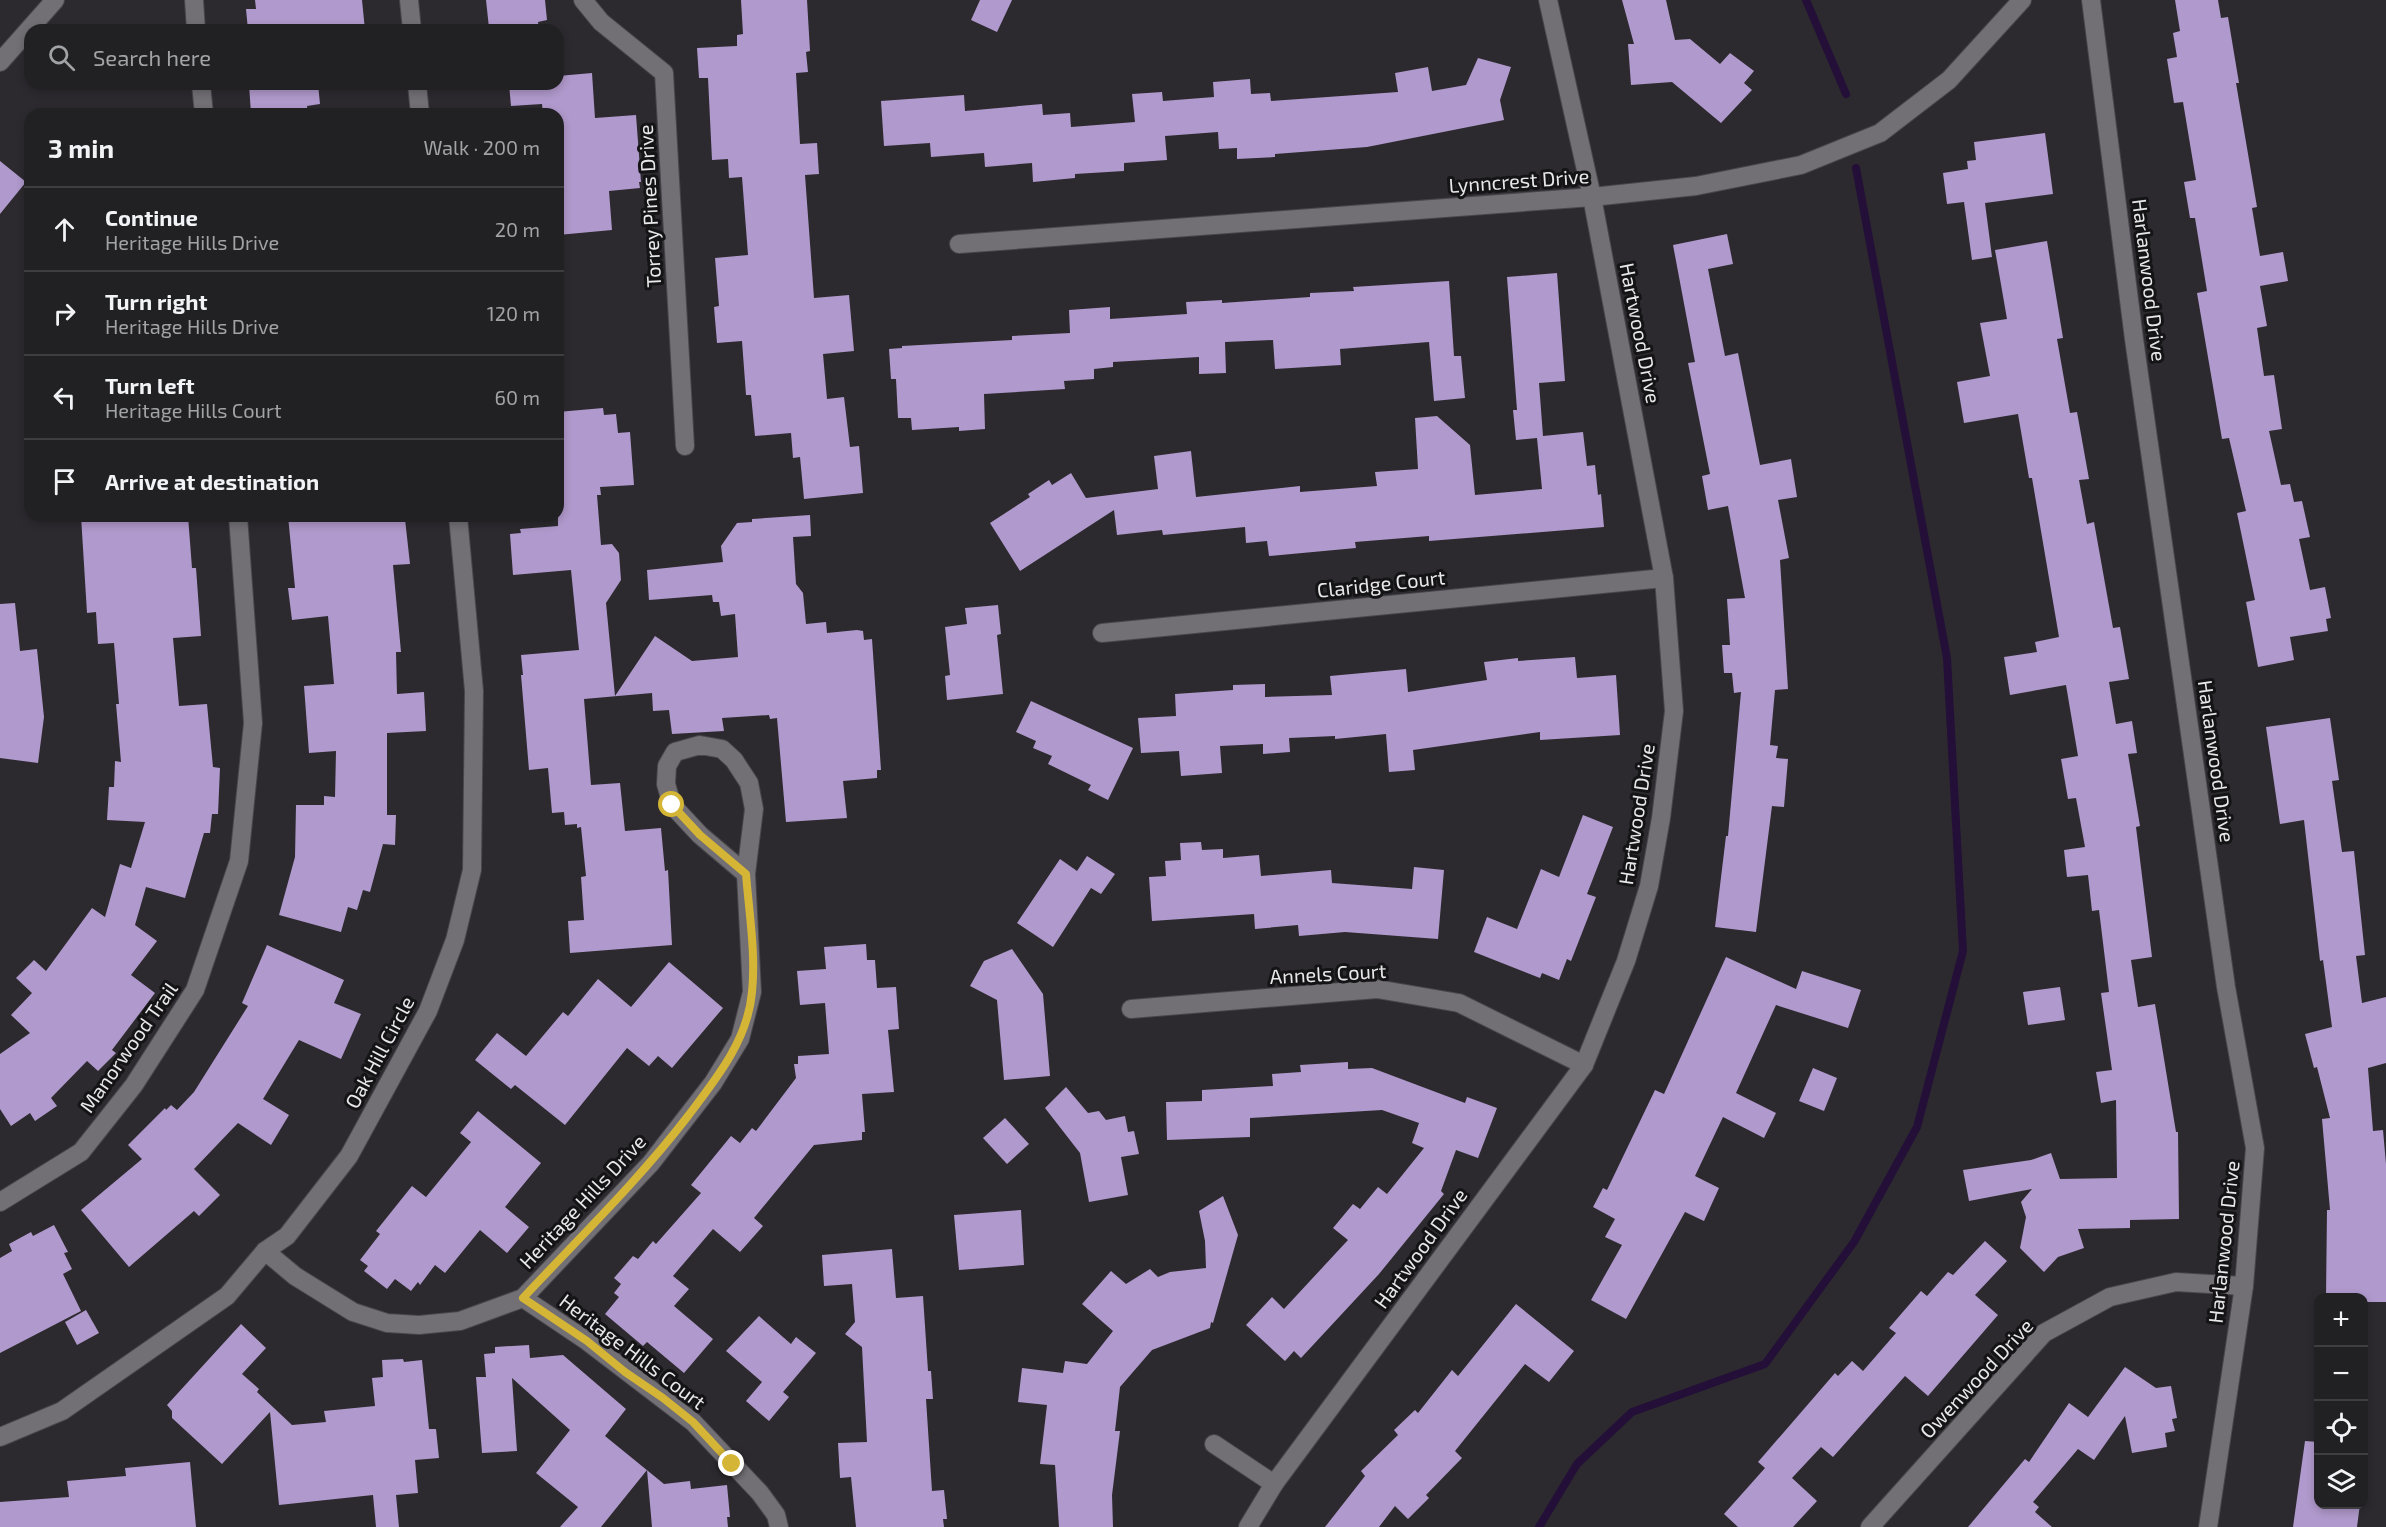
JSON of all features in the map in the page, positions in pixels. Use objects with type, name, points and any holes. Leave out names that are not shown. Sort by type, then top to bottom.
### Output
[{"type":"street","points":[[34,24],[55,0]]},
{"type":"street","points":[[194,0],[196,24]]},
{"type":"street","points":[[409,0],[411,24]]},
{"type":"street","name":"Torrey Pines Drive","points":[[583,0],[601,22],[664,73],[685,446]]},
{"type":"street","name":"Hartwood Drive","points":[[1248,1527],[1274,1484],[1584,1065],[1626,961],[1649,886],[1661,818],[1674,711],[1664,578],[1592,197],[1548,0]]},
{"type":"street","name":"Lynncrest Drive","points":[[959,244],[1592,197],[1696,186],[1801,165],[1880,134],[1949,80],[2022,0]]},
{"type":"street","name":"Harlanwood Drive","points":[[2091,0],[2134,339],[2226,987],[2255,1148],[2244,1286],[2208,1527]]},
{"type":"street","points":[[0,62],[24,35]]},
{"type":"street","points":[[202,90],[203,108]]},
{"type":"street","points":[[418,90],[419,108]]},
{"type":"street","name":"Manorwood Trail","points":[[0,1202],[81,1152],[134,1085],[195,990],[239,861],[253,723],[238,522]]},
{"type":"street","name":"Oak Hill Circle","points":[[0,1437],[62,1411],[227,1296],[265,1251],[286,1236],[349,1156],[429,1011],[455,940],[472,870],[474,691],[459,522]]},
{"type":"street","name":"Claridge Court","points":[[1102,633],[1664,578]]},
{"type":"street","name":"Heritage Hills Drive","points":[[265,1251],[295,1276],[353,1312],[387,1323],[419,1325],[460,1322],[523,1298],[651,1163],[713,1083],[740,1039],[752,992],[746,874],[754,809],[749,783],[734,760],[722,749],[700,745],[675,752],[667,766],[666,784],[672,805],[700,835],[746,874]]},
{"type":"street","name":"Annels Court","points":[[1131,1009],[1377,989],[1459,1003],[1584,1065]]},
{"type":"street","name":"Owenwood Drive","points":[[1870,1527],[2044,1333],[2110,1297],[2176,1282],[2244,1286]]},
{"type":"street","name":"Heritage Hills Court","points":[[523,1298],[587,1341],[693,1422],[760,1493],[776,1515],[779,1527]]},
{"type":"street","points":[[1214,1444],[1274,1484]]},
{"type":"building","points":[[255,0],[362,0],[364,24],[247,24],[246,9],[256,9]]},
{"type":"building","points":[[486,0],[545,0],[547,20],[538,22],[538,24],[489,24]]},
{"type":"building","points":[[741,0],[807,0],[810,51],[806,52],[808,72],[796,73],[800,144],[817,143],[819,174],[805,175],[814,298],[849,295],[854,351],[823,354],[827,399],[844,397],[850,447],[859,446],[863,493],[804,499],[800,457],[793,458],[791,433],[755,436],[751,395],[746,395],[742,341],[717,343],[714,307],[719,306],[715,258],[748,255],[742,177],[729,178],[728,159],[712,160],[708,78],[699,78],[697,48],[737,46],[737,35],[743,34]]},
{"type":"building","points":[[980,0],[1012,0],[997,32],[971,20]]},
{"type":"building","points":[[1622,0],[1666,0],[1675,40],[1690,39],[1720,64],[1730,53],[1754,71],[1744,83],[1752,90],[1721,123],[1672,82],[1631,85],[1628,44],[1634,44]]},
{"type":"building","points":[[2175,0],[2218,0],[2221,18],[2228,17],[2239,83],[2236,83],[2257,207],[2252,208],[2260,256],[2283,252],[2288,281],[2260,286],[2267,326],[2257,328],[2264,376],[2274,375],[2282,429],[2269,431],[2281,485],[2290,484],[2294,502],[2302,501],[2310,537],[2299,539],[2310,590],[2325,587],[2331,618],[2326,619],[2328,631],[2290,637],[2294,660],[2258,667],[2246,602],[2255,600],[2237,513],[2246,511],[2229,438],[2222,439],[2197,293],[2207,291],[2195,218],[2190,218],[2184,182],[2196,180],[2183,102],[2174,103],[2167,59],[2177,57],[2173,33],[2180,31]]},
{"type":"building","points":[[1478,58],[1511,67],[1500,100],[1504,120],[1367,147],[1237,159],[1237,148],[1219,149],[1218,132],[1165,136],[1167,160],[1124,163],[1124,171],[1075,174],[1075,178],[1033,182],[1032,163],[985,167],[984,153],[931,157],[930,143],[884,146],[881,101],[964,95],[965,111],[1042,104],[1043,115],[1070,113],[1071,127],[1135,122],[1132,94],[1162,92],[1163,101],[1214,97],[1213,82],[1250,79],[1251,94],[1270,93],[1271,101],[1398,92],[1395,73],[1428,67],[1432,91],[1466,85]]},
{"type":"building","points":[[592,73],[595,118],[636,115],[640,188],[609,191],[612,230],[564,234],[564,108],[542,108],[542,104],[511,106],[510,90],[564,90],[564,75]]},
{"type":"building","points":[[249,90],[319,90],[320,104],[307,106],[307,108],[251,108]]},
{"type":"building","points":[[2045,133],[2053,194],[1985,203],[1992,257],[1972,260],[1964,202],[1947,204],[1943,173],[1968,169],[1967,161],[1976,160],[1974,142]]},
{"type":"building","points":[[0,161],[24,180],[24,184],[0,214]]},
{"type":"building","points":[[1727,234],[1733,264],[1708,269],[1725,356],[1738,353],[1760,465],[1791,459],[1797,497],[1778,500],[1789,558],[1780,560],[1788,689],[1775,690],[1770,745],[1778,746],[1776,758],[1788,759],[1784,807],[1772,806],[1756,932],[1715,927],[1726,836],[1728,836],[1741,692],[1734,693],[1732,673],[1724,673],[1722,645],[1730,645],[1727,599],[1745,598],[1728,506],[1708,510],[1702,476],[1710,474],[1688,363],[1695,362],[1673,245]]},
{"type":"building","points":[[2047,241],[2063,338],[2057,339],[2070,413],[2077,412],[2089,479],[2079,480],[2087,524],[2094,522],[2113,628],[2120,627],[2129,679],[2109,682],[2116,724],[2132,721],[2137,753],[2128,754],[2140,826],[2136,827],[2152,957],[2131,960],[2138,1007],[2155,1004],[2176,1132],[2178,1132],[2179,1219],[2130,1220],[2130,1228],[2078,1229],[2084,1248],[2058,1257],[2044,1272],[2020,1248],[2026,1217],[2021,1202],[2032,1189],[1969,1201],[1963,1170],[2031,1160],[2051,1153],[2060,1179],[2117,1178],[2116,1100],[2101,1103],[2096,1072],[2112,1070],[2101,993],[2109,992],[2099,910],[2092,911],[2088,875],[2067,877],[2064,850],[2085,847],[2076,798],[2068,799],[2061,759],[2078,756],[2066,685],[2010,695],[2004,657],[2037,652],[2035,642],[2059,637],[2032,478],[2029,478],[2018,414],[1964,423],[1957,382],[1990,376],[1980,323],[2007,319],[1995,250]]},
{"type":"building","points":[[1557,273],[1565,381],[1539,383],[1543,436],[1583,432],[1587,466],[1595,465],[1604,527],[1429,541],[1429,536],[1355,542],[1356,548],[1269,556],[1267,541],[1246,543],[1245,527],[1163,535],[1162,530],[1117,535],[1114,510],[1020,571],[990,523],[1030,497],[1028,494],[1049,480],[1052,485],[1071,473],[1086,498],[1158,489],[1154,456],[1191,451],[1196,497],[1300,486],[1300,492],[1377,486],[1375,472],[1418,469],[1415,418],[1437,416],[1470,445],[1475,495],[1542,489],[1537,438],[1516,440],[1513,410],[1517,410],[1507,277]]},
{"type":"building","points":[[1449,281],[1454,356],[1461,356],[1465,398],[1434,401],[1429,342],[1340,349],[1341,365],[1275,369],[1273,340],[1225,342],[1226,373],[1199,374],[1199,357],[1113,362],[1113,367],[1094,369],[1094,379],[1064,381],[1065,389],[984,394],[985,429],[959,431],[959,427],[912,430],[911,418],[898,418],[896,379],[891,379],[889,349],[902,348],[902,346],[1012,340],[1012,336],[1070,333],[1069,310],[1110,307],[1110,319],[1187,314],[1186,302],[1222,300],[1222,303],[1310,297],[1310,293],[1354,291],[1353,287]]},
{"type":"building","points":[[603,408],[604,415],[616,414],[618,433],[630,432],[634,485],[600,487],[601,495],[597,495],[601,545],[612,544],[619,553],[621,580],[606,603],[615,696],[655,636],[692,661],[738,657],[735,614],[721,616],[719,602],[713,602],[712,595],[649,600],[647,570],[723,562],[721,546],[737,523],[752,522],[752,519],[810,515],[811,536],[793,537],[796,584],[803,593],[806,624],[826,622],[827,633],[857,630],[863,631],[864,640],[872,639],[881,770],[877,770],[877,778],[843,781],[847,818],[786,822],[777,718],[770,719],[769,715],[722,718],[724,731],[672,734],[669,710],[653,711],[652,693],[584,699],[591,785],[620,783],[625,831],[661,828],[665,871],[668,870],[672,945],[570,953],[568,921],[584,920],[581,877],[586,876],[581,827],[577,828],[577,824],[565,825],[564,812],[552,813],[548,768],[529,770],[521,655],[579,650],[571,570],[513,575],[510,534],[521,533],[520,529],[558,526],[558,522],[564,522],[564,411]]},
{"type":"building","points":[[81,522],[188,522],[192,568],[196,568],[201,636],[173,638],[179,706],[207,704],[213,767],[220,768],[218,814],[212,814],[210,833],[204,833],[185,898],[146,887],[135,925],[157,941],[131,975],[155,993],[112,1050],[116,1053],[98,1071],[87,1061],[51,1098],[57,1106],[35,1121],[30,1113],[11,1126],[0,1109],[0,1054],[30,1033],[11,1015],[32,993],[16,978],[34,960],[46,971],[92,908],[105,917],[120,864],[131,868],[145,822],[107,820],[109,787],[114,787],[115,761],[121,762],[114,643],[98,644],[96,612],[87,613]]},
{"type":"building","points":[[289,522],[405,522],[410,564],[393,565],[401,652],[396,652],[397,694],[424,692],[426,731],[387,733],[387,815],[396,815],[395,845],[383,844],[370,892],[363,890],[357,910],[348,907],[341,932],[279,915],[295,857],[296,805],[324,805],[324,796],[335,797],[336,751],[309,753],[304,686],[334,684],[328,616],[292,620],[288,588],[295,588]]},
{"type":"building","points":[[15,603],[20,651],[37,649],[44,717],[38,763],[0,758],[0,604]]},
{"type":"building","points":[[998,605],[1001,634],[997,635],[1003,694],[947,700],[945,676],[950,675],[945,627],[967,624],[965,608]]},
{"type":"building","points":[[1575,657],[1577,678],[1616,675],[1620,735],[1540,740],[1540,732],[1413,750],[1415,770],[1389,772],[1386,734],[1335,739],[1335,736],[1289,738],[1290,752],[1263,754],[1263,744],[1220,746],[1222,773],[1181,776],[1179,751],[1141,753],[1138,718],[1176,716],[1175,694],[1233,690],[1233,685],[1265,684],[1265,697],[1332,695],[1330,676],[1406,669],[1408,692],[1487,680],[1484,662],[1518,658],[1518,661]]},
{"type":"building","points":[[1031,701],[1133,748],[1108,800],[1088,790],[1091,785],[1048,764],[1052,756],[1033,748],[1036,741],[1016,732]]},
{"type":"building","points":[[2330,718],[2339,780],[2332,781],[2342,852],[2354,851],[2365,955],[2356,956],[2362,1003],[2386,997],[2386,1063],[2368,1068],[2373,1131],[2383,1130],[2386,1164],[2386,1302],[2368,1302],[2368,1293],[2326,1293],[2327,1210],[2330,1210],[2322,1119],[2330,1118],[2317,1067],[2314,1068],[2305,1034],[2332,1027],[2323,960],[2320,961],[2304,820],[2280,824],[2266,727]]},
{"type":"building","points":[[1583,815],[1613,827],[1587,894],[1596,897],[1571,961],[1567,959],[1559,980],[1542,973],[1540,978],[1474,952],[1487,917],[1517,929],[1541,869],[1559,877]]},
{"type":"building","points":[[1201,842],[1202,850],[1223,849],[1223,858],[1259,855],[1261,876],[1331,870],[1332,883],[1412,889],[1414,867],[1444,870],[1438,939],[1345,932],[1299,936],[1298,925],[1255,929],[1254,914],[1152,921],[1149,877],[1166,876],[1165,861],[1181,860],[1180,843]]},
{"type":"building","points":[[1087,856],[1115,874],[1101,894],[1091,888],[1053,947],[1017,923],[1060,859],[1077,871]]},
{"type":"building","points":[[866,944],[867,960],[875,960],[877,988],[896,987],[899,1029],[888,1030],[894,1092],[862,1094],[865,1132],[862,1132],[862,1140],[814,1145],[754,1218],[763,1226],[740,1252],[713,1229],[673,1276],[689,1289],[674,1306],[713,1339],[684,1373],[647,1342],[643,1346],[605,1314],[619,1297],[614,1293],[621,1284],[614,1278],[633,1256],[638,1259],[653,1241],[656,1244],[701,1193],[691,1185],[731,1136],[740,1143],[752,1128],[756,1131],[796,1078],[794,1064],[798,1064],[798,1056],[829,1054],[825,1003],[800,1005],[797,971],[826,969],[824,947]]},
{"type":"building","points":[[267,945],[344,980],[334,1003],[361,1014],[341,1059],[299,1040],[263,1099],[289,1115],[271,1145],[238,1123],[194,1169],[220,1195],[199,1216],[194,1211],[129,1267],[81,1210],[142,1159],[128,1145],[165,1108],[166,1110],[171,1105],[177,1110],[194,1092],[248,1006],[242,1003]]},
{"type":"building","points":[[1012,949],[1043,994],[1050,1076],[1004,1080],[997,1000],[970,986],[984,961]]},
{"type":"building","points":[[1726,957],[1796,989],[1802,971],[1861,990],[1848,1028],[1776,1005],[1736,1093],[1776,1113],[1764,1138],[1723,1117],[1695,1176],[1719,1188],[1704,1221],[1685,1212],[1626,1319],[1591,1300],[1622,1245],[1605,1237],[1615,1219],[1593,1207],[1603,1188],[1607,1190],[1655,1090],[1664,1094]]},
{"type":"building","points":[[669,962],[723,1008],[672,1068],[658,1056],[649,1066],[627,1048],[565,1125],[515,1085],[511,1089],[475,1060],[497,1033],[526,1056],[563,1012],[568,1016],[598,979],[631,1007]]},
{"type":"building","points":[[2060,987],[2065,1020],[2028,1025],[2023,992]]},
{"type":"building","points":[[1348,1062],[1348,1069],[1372,1068],[1465,1103],[1467,1097],[1497,1108],[1478,1158],[1456,1150],[1441,1191],[1444,1194],[1379,1274],[1301,1358],[1294,1351],[1285,1361],[1246,1325],[1272,1297],[1284,1309],[1348,1240],[1333,1228],[1353,1204],[1360,1209],[1378,1187],[1387,1194],[1424,1148],[1412,1143],[1419,1123],[1382,1110],[1250,1118],[1250,1137],[1167,1140],[1166,1102],[1202,1101],[1202,1090],[1273,1086],[1272,1074],[1301,1072],[1300,1065]]},
{"type":"building","points":[[1813,1068],[1837,1078],[1824,1111],[1799,1101]]},
{"type":"building","points":[[1066,1087],[1088,1113],[1099,1111],[1106,1120],[1125,1116],[1128,1132],[1134,1131],[1139,1154],[1121,1157],[1128,1195],[1089,1202],[1080,1153],[1045,1108]]},
{"type":"building","points":[[478,1111],[541,1163],[505,1207],[529,1227],[507,1253],[480,1230],[445,1273],[435,1265],[420,1285],[418,1282],[411,1291],[395,1279],[387,1289],[364,1271],[368,1266],[360,1260],[380,1234],[376,1231],[412,1186],[426,1197],[471,1142],[460,1133]]},
{"type":"building","points":[[1005,1118],[1029,1144],[1007,1164],[983,1138]]},
{"type":"building","points":[[1223,1196],[1238,1235],[1213,1323],[1211,1322],[1210,1328],[1152,1350],[1120,1387],[1115,1431],[1120,1431],[1112,1495],[1113,1527],[1059,1527],[1055,1465],[1040,1464],[1047,1405],[1018,1402],[1022,1368],[1063,1373],[1065,1361],[1087,1364],[1113,1331],[1082,1304],[1111,1271],[1126,1284],[1150,1269],[1158,1277],[1170,1272],[1206,1268],[1205,1241],[1199,1211]]},
{"type":"building","points":[[1021,1210],[1024,1265],[959,1270],[954,1215]]},
{"type":"building","points":[[54,1225],[68,1252],[64,1253],[72,1269],[63,1274],[81,1311],[0,1353],[0,1258],[12,1251],[9,1244],[31,1232],[33,1236]]},
{"type":"building","points":[[1985,1241],[2007,1261],[1975,1295],[1998,1315],[1928,1396],[1905,1376],[1833,1457],[1821,1447],[1792,1478],[1817,1501],[1793,1527],[1738,1527],[1724,1514],[1765,1468],[1758,1462],[1835,1373],[1838,1376],[1852,1361],[1863,1371],[1896,1333],[1889,1328],[1921,1291],[1927,1296],[1948,1272],[1953,1275]]},
{"type":"building","points":[[892,1249],[896,1298],[923,1296],[928,1371],[931,1371],[933,1399],[926,1399],[932,1491],[944,1490],[947,1519],[943,1519],[944,1527],[856,1527],[851,1477],[840,1478],[838,1443],[867,1442],[862,1347],[845,1334],[855,1322],[852,1284],[824,1286],[822,1255]]},
{"type":"building","points":[[1516,1304],[1574,1351],[1549,1382],[1525,1364],[1455,1451],[1462,1458],[1426,1495],[1429,1498],[1408,1519],[1395,1506],[1379,1527],[1325,1527],[1365,1476],[1361,1471],[1398,1435],[1394,1430],[1415,1410],[1418,1413],[1452,1370],[1458,1376]]},
{"type":"building","points":[[86,1310],[99,1333],[77,1345],[65,1322]]},
{"type":"building","points":[[759,1316],[791,1344],[796,1337],[816,1353],[783,1392],[789,1397],[769,1421],[746,1401],[762,1382],[726,1351]]},
{"type":"building","points":[[241,1324],[266,1348],[242,1374],[259,1389],[257,1392],[292,1425],[326,1422],[324,1411],[375,1406],[372,1378],[383,1377],[382,1360],[403,1359],[404,1362],[422,1360],[429,1429],[436,1429],[439,1458],[415,1460],[418,1493],[396,1495],[399,1527],[376,1527],[373,1495],[279,1505],[270,1412],[222,1464],[172,1418],[172,1411],[167,1405]]},
{"type":"building","points":[[529,1345],[530,1358],[563,1355],[626,1409],[605,1436],[647,1470],[601,1527],[560,1527],[578,1507],[536,1473],[570,1430],[512,1378],[517,1451],[482,1453],[476,1377],[486,1377],[484,1354],[495,1353],[495,1347]]},
{"type":"building","points":[[2125,1367],[2156,1388],[2171,1386],[2177,1418],[2172,1419],[2175,1431],[2165,1433],[2167,1447],[2132,1453],[2125,1416],[2094,1460],[2078,1449],[2033,1502],[2039,1507],[2035,1512],[2052,1527],[1968,1527],[2025,1459],[2029,1462],[2069,1403],[2088,1417]]},
{"type":"building","points":[[2305,1441],[2314,1442],[2314,1509],[2359,1509],[2357,1527],[2293,1527]]},
{"type":"building","points":[[190,1462],[196,1527],[0,1527],[0,1502],[69,1497],[67,1481],[126,1476],[125,1468]]},
{"type":"building","points":[[647,1470],[664,1484],[690,1481],[691,1489],[727,1485],[730,1517],[727,1517],[728,1527],[652,1527]]},
{"type":"waterway","points":[[1806,0],[1846,94]]},
{"type":"waterway","points":[[1539,1527],[1577,1464],[1632,1412],[1765,1364],[1854,1242],[1917,1127],[1963,951],[1947,658],[1856,168]]},
{"type":"route","points":[[672,805],[700,835],[746,874],[752,949],[752,992],[745,1026],[740,1039],[713,1083],[651,1163],[523,1298],[587,1341],[625,1372],[663,1398],[693,1422],[732,1464]]}]
